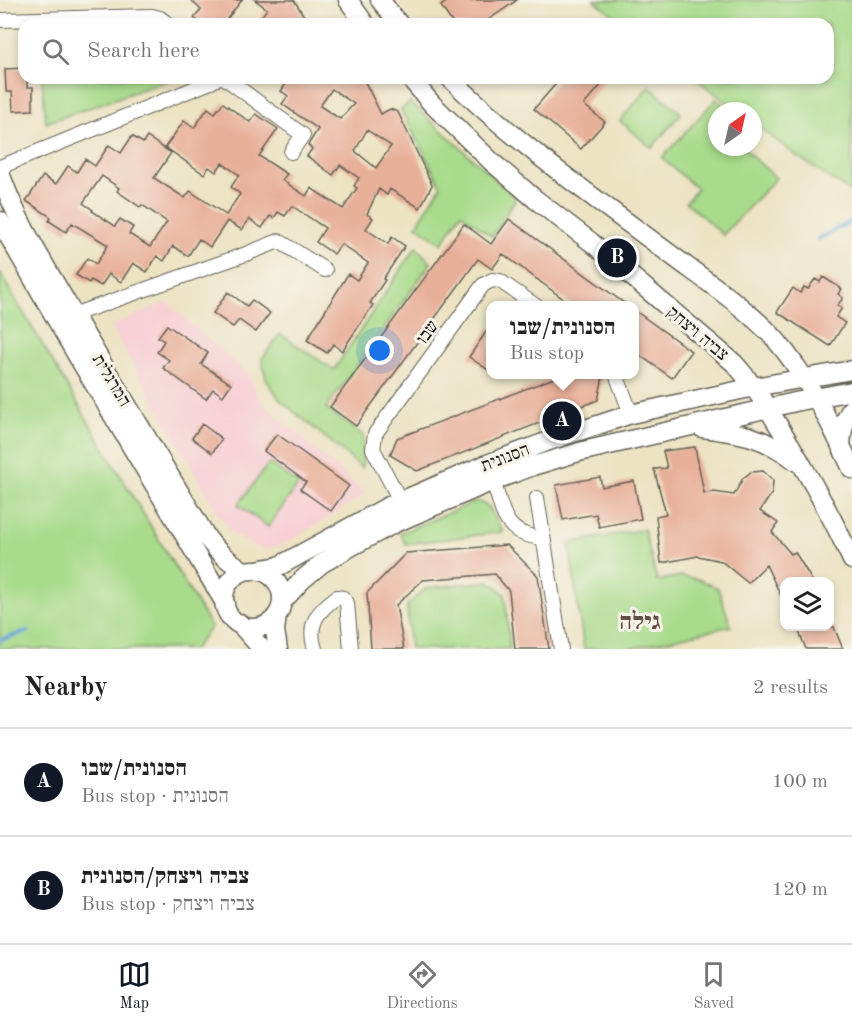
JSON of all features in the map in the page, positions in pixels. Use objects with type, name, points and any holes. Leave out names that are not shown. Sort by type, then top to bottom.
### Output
[{"type":"street","points":[[348,0],[361,18]]},
{"type":"street","points":[[380,0],[394,18]]},
{"type":"street","points":[[76,18],[152,16],[160,18]]},
{"type":"street","points":[[0,20],[18,20]]},
{"type":"street","points":[[0,167],[206,84]]},
{"type":"street","points":[[233,84],[303,135],[291,152]]},
{"type":"street","name":"צביה ויצחק","points":[[415,84],[432,104],[492,162],[723,353],[744,374],[768,408],[818,493],[852,560]]},
{"type":"street","points":[[457,84],[499,123],[739,306],[776,340],[817,397],[852,470]]},
{"type":"street","name":"המרגלית","points":[[0,173],[8,197],[65,318],[225,603]]},
{"type":"street","name":"המרגלית","points":[[0,221],[207,538],[227,560],[250,571]]},
{"type":"street","points":[[65,318],[279,241],[325,270]]},
{"type":"street","name":"שבו","points":[[409,517],[373,449],[375,434],[483,285],[492,280],[500,281],[529,301]]},
{"type":"street","name":"הסנונית","points":[[280,609],[302,580],[321,564],[546,442],[631,414],[754,387],[852,370]]},
{"type":"street","points":[[618,379],[631,414]]},
{"type":"street","name":"הסנונית","points":[[250,571],[279,566],[290,561],[399,501],[490,473],[533,466],[579,452],[688,426],[852,391]]},
{"type":"street","points":[[841,445],[844,422],[852,408]]},
{"type":"street","points":[[688,426],[753,437],[778,448],[802,466]]},
{"type":"street","points":[[490,473],[506,521],[519,532],[543,538]]},
{"type":"street","points":[[537,498],[561,649]]},
{"type":"street","points":[[262,649],[232,618],[225,603],[227,587],[237,575],[250,571],[265,572],[273,577],[282,593],[275,631],[278,649]]},
{"type":"street","points":[[315,649],[312,629],[315,619],[322,609],[337,597],[343,598],[347,603],[351,649]]},
{"type":"street","points":[[238,623],[255,628],[264,626],[272,621],[280,609]]},
{"type":"shaded area","points":[[166,302],[248,374],[262,403],[366,494],[283,545],[264,549],[249,544],[234,535],[219,515],[111,326]]},
{"type":"green space","points":[[594,0],[852,0],[852,193],[762,130],[762,102],[726,102],[703,84],[834,84],[834,18],[617,18]]},
{"type":"green space","points":[[43,84],[157,84],[46,123]]},
{"type":"green space","points":[[649,86],[681,113],[652,148],[620,121]]},
{"type":"green space","points":[[410,102],[516,198],[492,237],[461,213],[442,244],[417,225],[441,186],[401,110]]},
{"type":"green space","points":[[708,108],[708,156],[752,156],[776,178],[723,235],[686,202],[697,189],[662,158]]},
{"type":"green space","points":[[416,247],[431,263],[326,408],[363,435],[362,468],[280,400],[266,379],[262,359],[280,334],[334,370]]},
{"type":"green space","points":[[0,271],[211,627],[194,649],[0,649]]},
{"type":"green space","points":[[269,463],[299,484],[268,527],[238,505]]},
{"type":"green space","points":[[477,501],[489,507],[503,532],[406,544],[400,533]]},
{"type":"green space","points":[[644,529],[657,581],[680,576],[698,579],[718,588],[731,626],[629,649],[584,649],[569,543]]},
{"type":"green space","points":[[489,581],[505,594],[510,649],[410,649],[407,605],[426,588]]},
{"type":"building","points":[[191,0],[242,0],[228,18],[194,18],[201,10]]},
{"type":"building","points":[[255,0],[294,0],[305,18],[260,18],[267,9]]},
{"type":"building","points":[[449,0],[517,0],[491,18],[449,18],[441,6]]},
{"type":"building","points":[[18,68],[18,84],[33,87],[33,110],[13,111],[12,92],[6,92],[5,69]]},
{"type":"building","points":[[286,84],[366,84],[381,114],[390,109],[398,112],[432,185],[420,208],[390,189],[387,195],[379,189],[367,214],[373,218],[366,229],[388,244],[392,237],[405,246],[383,279],[385,280],[370,303],[373,305],[342,351],[333,344],[327,353],[307,340],[348,274],[357,280],[368,263],[341,244],[334,254],[316,242],[325,228],[292,206],[285,216],[278,212],[274,218],[270,216],[262,228],[249,219],[242,230],[227,221],[210,247],[199,239],[188,256],[173,246],[164,261],[157,256],[147,272],[133,263],[121,282],[109,274],[101,286],[91,280],[89,283],[76,275],[87,258],[96,264],[108,245],[72,223],[66,232],[49,221],[51,217],[26,201],[43,176],[56,184],[68,166],[77,172],[85,159],[95,166],[109,145],[121,153],[132,136],[143,143],[147,137],[171,153],[154,178],[185,198],[190,191],[226,215],[240,194],[231,187],[239,175],[222,163],[216,172],[209,167],[204,174],[165,147],[184,121],[194,128],[208,108],[215,113],[223,103],[250,122],[256,114],[278,129],[259,156],[287,174],[282,180],[306,196],[311,188],[343,209],[357,188],[354,186],[359,178],[340,165],[333,175],[307,156],[312,149],[308,145],[318,129],[282,104],[288,96],[281,91]],"holes":[[[332,89],[354,104],[340,119],[320,106]],[[367,130],[391,146],[376,168],[355,151]],[[102,176],[119,188],[117,191],[167,222],[150,247],[129,234],[133,227],[120,219],[115,226],[83,203]]]},
{"type":"building","points":[[556,84],[602,84],[584,105],[605,122],[581,149],[534,109]]},
{"type":"building","points":[[509,219],[621,301],[566,301],[503,254],[492,269],[478,259],[356,426],[330,407],[464,224],[491,244]]},
{"type":"building","points":[[823,277],[842,289],[838,294],[843,298],[837,306],[842,308],[836,317],[845,323],[830,346],[777,312],[793,288],[800,293],[804,287],[808,289],[815,279],[820,282]]},
{"type":"building","points":[[228,292],[247,306],[252,300],[270,313],[256,332],[239,320],[233,327],[213,313]]},
{"type":"building","points":[[639,314],[691,351],[672,378],[639,355]]},
{"type":"building","points":[[167,325],[208,353],[201,364],[231,384],[223,396],[213,389],[206,399],[163,368],[169,360],[157,352],[164,341],[158,337]]},
{"type":"building","points":[[486,332],[486,368],[469,357]]},
{"type":"building","points":[[552,379],[603,379],[598,400],[417,471],[390,455],[397,438]]},
{"type":"building","points":[[202,424],[222,439],[212,453],[192,438]]},
{"type":"building","points":[[277,434],[349,486],[331,511],[300,489],[306,482],[264,451]]},
{"type":"building","points":[[695,447],[704,493],[734,495],[743,478],[751,472],[763,471],[773,480],[772,493],[760,511],[778,523],[772,532],[791,554],[795,552],[810,577],[780,577],[780,594],[766,565],[748,583],[721,561],[698,556],[661,563],[656,516],[666,514],[654,469],[667,468],[663,451]]},
{"type":"building","points":[[600,477],[602,487],[634,481],[641,519],[599,527],[596,514],[563,520],[556,485]]},
{"type":"building","points":[[507,545],[538,576],[549,649],[515,649],[509,591],[495,574],[423,580],[396,605],[404,649],[371,649],[367,593],[406,553]]},
{"type":"building","points":[[834,627],[843,649],[806,649],[799,631],[834,631]]},
{"type":"waterway","points":[[818,239],[852,221]]},
{"type":"waterway","points":[[0,640],[28,631]]},
{"type":"place","name":"צביה ויצחק/הסנונית","points":[[617,258]]},
{"type":"place","name":"הסנונית/שבו","points":[[562,421]]},
{"type":"district","name":"גילה","points":[[640,621]]}]
